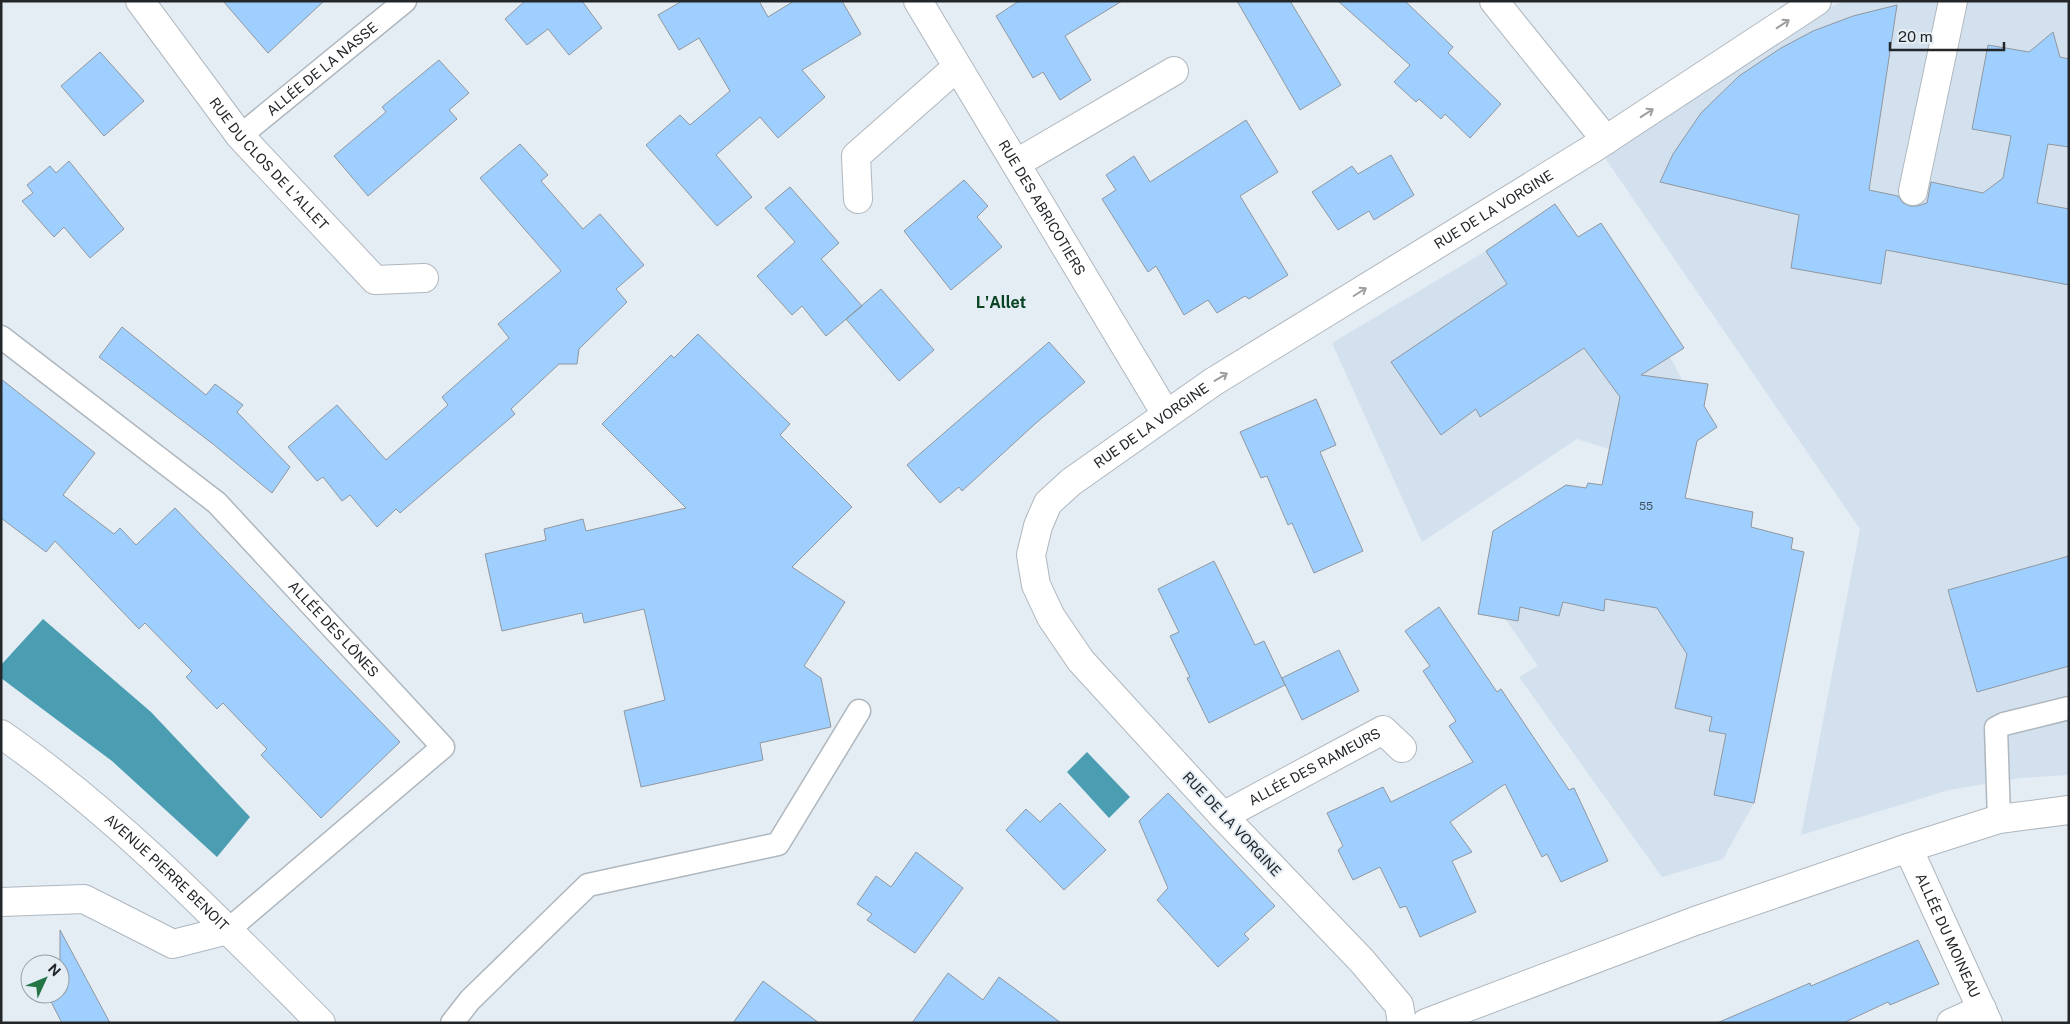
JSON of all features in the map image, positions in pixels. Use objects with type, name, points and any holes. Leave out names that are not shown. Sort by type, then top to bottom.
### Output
[{"type":"street","name":"RUE DU CLOS DE L'ALLET","points":[[140,1],[240,136],[375,280],[424,278]]},
{"type":"street","name":"RUE DES ABRICOTIERS","points":[[918,1],[1166,414]]},
{"type":"street","points":[[1494,1],[1606,140]]},
{"type":"street","name":"RUE DE LA VORGINE","points":[[1402,1023],[1398,1005],[1362,961],[1223,816],[1081,661],[1052,617],[1036,585],[1031,555],[1038,526],[1048,503],[1070,482],[1213,382],[1606,140],[1817,1]]},
{"type":"street","points":[[1913,191],[1953,1]]},
{"type":"street","points":[[858,199],[856,156],[957,67]]},
{"type":"street","points":[[1017,163],[1174,71]]},
{"type":"street","name":"ALLÉE DES RAMEURS","points":[[1223,816],[1383,730],[1402,748]]},
{"type":"street","name":"AVENUE PIERRE BENOIT","points":[[1,734],[89,799],[228,930],[321,1023]]},
{"type":"street","points":[[1426,1023],[1695,921],[1908,848],[1999,819],[2069,810]]},
{"type":"street","name":"ALLÉE DU MOINEAU","points":[[1908,848],[1985,1016]]},
{"type":"street","points":[[1,902],[84,899],[173,944],[228,930]]},
{"type":"street","points":[[1951,1023],[1985,1016]]},
{"type":"lane","name":"ALLÉE DE LA NASSE","points":[[240,136],[405,1]]},
{"type":"lane","name":"ALLÉE DES LÔNES","points":[[1,337],[217,503],[443,747],[228,930]]},
{"type":"lane","points":[[1999,819],[1996,728],[2004,724],[2069,708]]},
{"type":"lane","points":[[452,1023],[470,1000],[588,885],[778,844],[859,712]]},
{"type":"shaded area","points":[[1846,1],[2069,2],[2069,775],[2021,778],[1949,790],[1801,835],[1860,529],[1605,158],[1834,5]]},
{"type":"shaded area","points":[[1555,204],[1578,237],[1601,223],[1684,348],[1670,357],[1683,381],[1704,406],[1717,427],[1697,441],[1692,465],[1609,449],[1577,439],[1422,542],[1332,343],[1486,251]]},
{"type":"shaded area","points":[[1588,483],[1671,496],[1753,512],[1751,527],[1793,538],[1754,803],[1723,859],[1662,877],[1519,677],[1538,666],[1494,603],[1493,531],[1526,510],[1536,513],[1538,500],[1542,501],[1566,485],[1586,488]]},
{"type":"water","points":[[43,619],[151,712],[250,817],[217,857],[112,761],[1,678],[1,665]]},
{"type":"water","points":[[1087,752],[1130,797],[1109,818],[1067,772]]},
{"type":"building","points":[[223,1],[324,1],[268,53]]},
{"type":"building","points":[[525,1],[582,1],[602,28],[569,55],[548,29],[527,45],[505,19]]},
{"type":"building","points":[[682,1],[759,1],[768,17],[794,1],[842,1],[861,34],[802,70],[825,97],[778,138],[760,117],[716,155],[752,197],[717,226],[646,145],[680,115],[690,125],[730,91],[699,38],[679,50],[658,15]]},
{"type":"building","points":[[1019,1],[1122,1],[1065,36],[1091,80],[1060,100],[1043,72],[1033,78],[996,16]]},
{"type":"building","points":[[1237,1],[1290,1],[1341,85],[1300,110]]},
{"type":"building","points":[[1338,1],[1405,1],[1453,47],[1448,53],[1501,104],[1470,138],[1445,114],[1441,119],[1419,99],[1416,102],[1394,82],[1410,65]]},
{"type":"building","points":[[1897,5],[1869,190],[1898,196],[1903,203],[1917,206],[1927,203],[1931,182],[1983,193],[2003,178],[2011,136],[1972,129],[1988,45],[2029,52],[2053,32],[2060,57],[2069,59],[2069,147],[2048,144],[2037,203],[2069,209],[2069,285],[1886,250],[1881,284],[1791,268],[1799,215],[1660,182],[1673,154],[1701,113],[1739,76],[1781,48],[1813,31],[1853,16]]},
{"type":"building","points":[[100,52],[144,101],[104,136],[61,86]]},
{"type":"building","points":[[439,60],[469,93],[449,110],[457,119],[368,196],[334,156],[386,112],[382,107]]},
{"type":"building","points":[[1246,120],[1278,172],[1240,196],[1288,275],[1249,299],[1245,296],[1217,313],[1208,300],[1184,315],[1156,266],[1148,272],[1102,199],[1116,190],[1106,175],[1134,156],[1150,182]]},
{"type":"building","points":[[520,144],[548,175],[541,181],[583,229],[600,214],[644,265],[616,289],[627,302],[579,349],[577,364],[559,364],[511,409],[515,414],[400,513],[396,509],[377,527],[350,495],[342,501],[323,477],[317,481],[288,447],[337,405],[386,460],[448,405],[442,397],[509,338],[498,324],[561,271],[480,178]]},
{"type":"building","points":[[1391,155],[1414,195],[1374,220],[1369,211],[1338,230],[1312,192],[1352,166],[1358,174]]},
{"type":"building","points":[[69,161],[124,229],[90,258],[64,227],[54,237],[22,201],[33,193],[27,185],[50,166],[56,173]]},
{"type":"building","points":[[964,180],[988,206],[977,217],[1002,247],[951,290],[904,231]]},
{"type":"building","points":[[790,187],[839,243],[821,259],[862,306],[826,336],[802,306],[792,315],[757,276],[795,242],[765,208]]},
{"type":"building","points":[[1555,204],[1578,237],[1601,223],[1684,348],[1641,375],[1708,384],[1704,406],[1717,427],[1697,441],[1685,498],[1753,512],[1751,527],[1793,538],[1791,549],[1804,552],[1754,803],[1714,795],[1726,734],[1709,731],[1712,717],[1675,708],[1687,654],[1657,608],[1605,599],[1604,611],[1563,602],[1559,616],[1520,607],[1518,621],[1478,614],[1493,531],[1566,485],[1586,488],[1588,483],[1602,485],[1620,397],[1584,348],[1480,417],[1476,409],[1441,435],[1391,362],[1507,284],[1486,251]]},
{"type":"building","points":[[881,289],[934,350],[899,381],[846,319]]},
{"type":"building","points":[[122,327],[206,395],[215,384],[243,405],[237,412],[290,467],[272,493],[213,444],[99,357]]},
{"type":"building","points":[[698,334],[790,424],[780,435],[852,507],[792,567],[845,602],[804,666],[821,678],[831,727],[760,743],[763,760],[641,787],[624,711],[665,700],[644,609],[584,623],[582,613],[502,631],[485,554],[546,540],[544,529],[583,519],[586,531],[686,508],[602,424],[671,355],[674,358]]},
{"type":"building","points":[[1049,342],[1085,382],[1036,423],[962,491],[959,487],[940,503],[907,465]]},
{"type":"building","points":[[1,379],[95,453],[63,495],[114,534],[120,528],[136,545],[175,508],[400,742],[321,818],[261,755],[267,749],[223,703],[217,709],[186,677],[192,671],[145,623],[139,629],[55,541],[46,552],[1,518]]},
{"type":"building","points":[[1316,399],[1336,445],[1320,452],[1363,551],[1314,573],[1292,523],[1288,525],[1267,476],[1261,478],[1240,432]]},
{"type":"building","points":[[2069,556],[2069,666],[1977,692],[1948,590]]},
{"type":"building","points":[[1214,561],[1255,645],[1264,641],[1285,685],[1209,723],[1187,678],[1190,677],[1170,636],[1179,632],[1158,589]]},
{"type":"building","points":[[1439,607],[1497,692],[1501,689],[1569,790],[1574,788],[1608,861],[1561,882],[1547,854],[1542,857],[1505,784],[1450,822],[1472,852],[1452,861],[1476,912],[1420,937],[1406,906],[1400,908],[1380,867],[1353,880],[1338,850],[1343,846],[1327,813],[1383,787],[1391,802],[1473,762],[1449,726],[1456,721],[1423,671],[1430,666],[1405,631]]},
{"type":"building","points":[[1339,650],[1359,691],[1302,720],[1282,678]]},
{"type":"building","points":[[1168,793],[1275,906],[1244,934],[1249,939],[1218,967],[1157,900],[1168,888],[1139,821]]},
{"type":"building","points":[[1060,803],[1106,850],[1064,890],[1006,830],[1026,809],[1040,822]]},
{"type":"building","points":[[916,852],[963,888],[915,953],[867,920],[872,914],[857,904],[876,876],[891,887]]},
{"type":"building","points":[[60,930],[110,1023],[62,1023],[52,1004],[70,1004],[70,954],[60,954]]},
{"type":"building","points":[[1918,940],[1939,984],[1890,1005],[1888,1002],[1843,1023],[1717,1023],[1810,983],[1811,986]]},
{"type":"building","points":[[948,973],[983,1000],[999,977],[1061,1023],[912,1023]]},
{"type":"building","points":[[763,981],[819,1023],[733,1023]]},
{"type":"district","name":"L'Allet","points":[[1001,302]]}]
